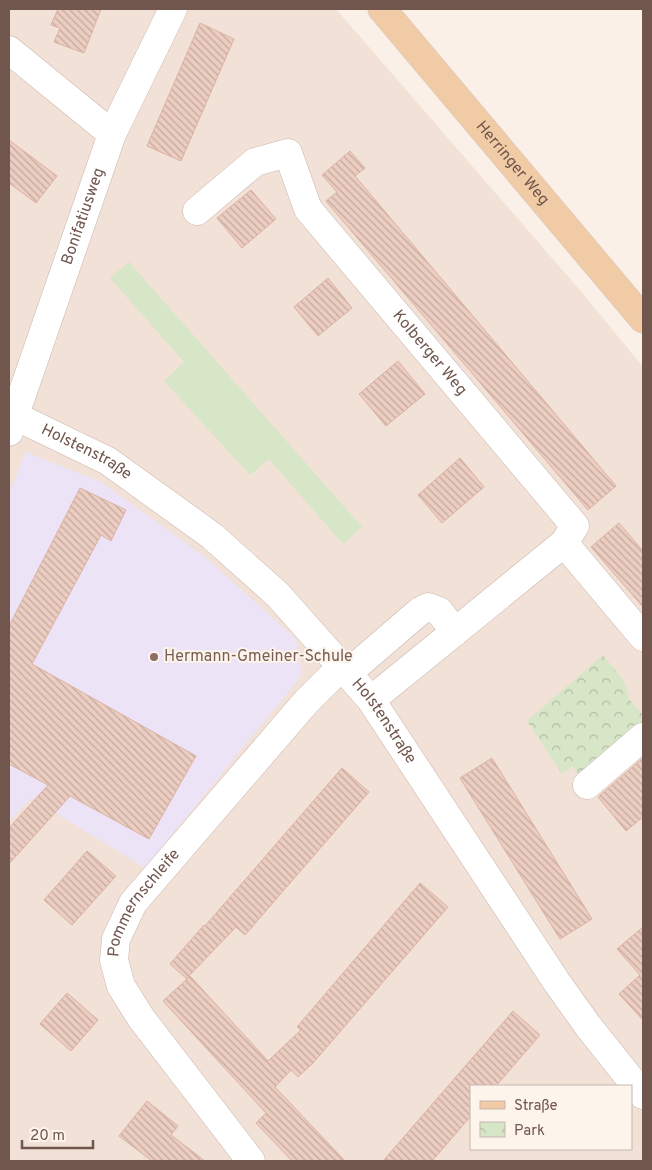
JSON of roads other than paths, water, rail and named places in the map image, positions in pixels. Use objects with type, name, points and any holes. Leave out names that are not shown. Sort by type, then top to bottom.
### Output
[{"type":"main road","name":"Herringer Weg","points":[[382,9],[643,319]]},
{"type":"street","name":"Bonifatiusweg","points":[[12,424],[112,134],[173,9]]},
{"type":"street","points":[[9,50],[112,134]]},
{"type":"street","name":"Kolberger Weg","points":[[197,211],[255,162],[288,153],[308,209],[575,526],[564,543],[371,700]]},
{"type":"street","name":"Holstenstraße","points":[[12,424],[108,461],[212,536],[278,594],[371,700],[556,981],[588,1026],[643,1095]]},
{"type":"street","points":[[564,543],[643,637]]},
{"type":"street","points":[[345,669],[428,606],[439,611],[455,632]]},
{"type":"street","name":"Pommernschleife","points":[[251,1161],[141,1018],[121,986],[114,960],[116,939],[133,903],[306,702],[345,669]]},
{"type":"street","points":[[587,785],[643,737]]},
{"type":"place","name":"Hermann-Gmeiner-Schule","points":[[154,657]]}]
